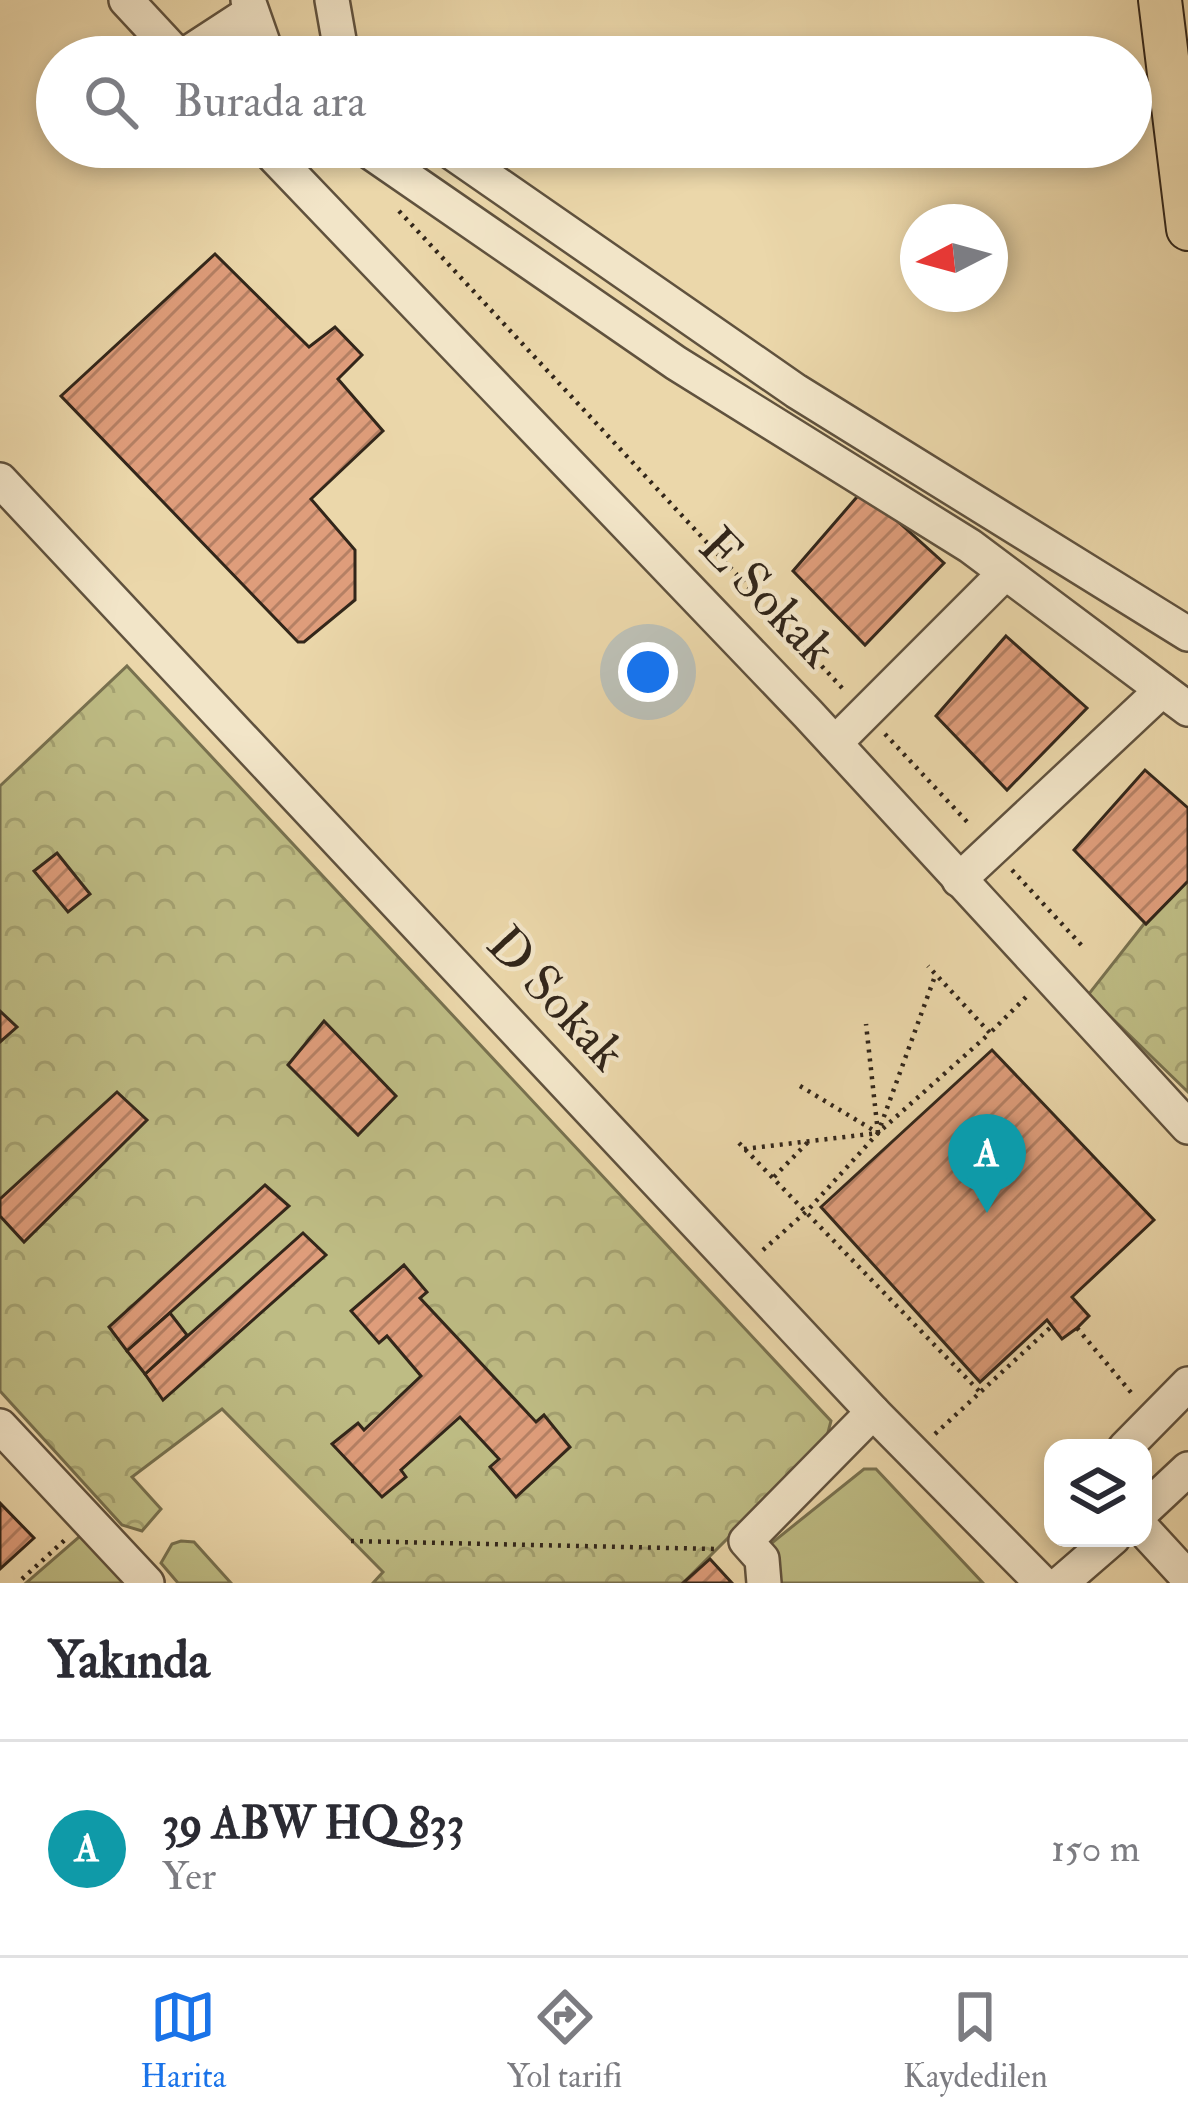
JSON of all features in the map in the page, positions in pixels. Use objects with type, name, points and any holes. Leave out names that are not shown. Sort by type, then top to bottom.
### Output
[{"type":"main road","points":[[1160,0],[1186,206]]},
{"type":"street","points":[[126,0],[160,36]]},
{"type":"street","points":[[332,0],[338,36]]},
{"type":"street","points":[[209,36],[250,6],[261,36]]},
{"type":"street","name":"E Sokak","points":[[285,168],[835,743],[1188,1126]]},
{"type":"street","points":[[393,168],[676,363],[1005,573],[1175,699],[959,880]]},
{"type":"street","points":[[474,168],[796,392],[1188,634]]},
{"type":"street","name":"D Sokak","points":[[0,480],[873,1412],[1042,1583]]},
{"type":"street","points":[[835,743],[1005,573]]},
{"type":"street","points":[[1134,1439],[1188,1384]]},
{"type":"street","points":[[764,1583],[762,1558],[746,1541],[873,1412]]},
{"type":"street","points":[[0,1426],[147,1583]]},
{"type":"street","points":[[1152,1503],[1188,1469]]},
{"type":"street","points":[[1152,1523],[1188,1578]]},
{"type":"street","points":[[1061,1583],[1103,1547]]},
{"type":"path","points":[[396,208],[1085,949]]},
{"type":"path","points":[[928,966],[990,1033]]},
{"type":"path","points":[[878,1133],[935,975]]},
{"type":"path","points":[[741,1269],[807,1211],[878,1133],[1047,976]]},
{"type":"path","points":[[866,1024],[878,1133]]},
{"type":"path","points":[[800,1086],[878,1133]]},
{"type":"path","points":[[878,1133],[742,1146],[979,1391]]},
{"type":"path","points":[[774,1177],[808,1142]]},
{"type":"path","points":[[914,1455],[1052,1326]]},
{"type":"path","points":[[1077,1328],[1154,1419]]},
{"type":"path","points":[[22,1579],[80,1526],[92,1525]]},
{"type":"path","points":[[351,1540],[754,1550]]},
{"type":"green space","points":[[127,666],[831,1421],[826,1440],[683,1583],[373,1583],[383,1572],[222,1409],[132,1477],[161,1509],[142,1531],[122,1525],[0,1391],[0,786]]},
{"type":"green space","points":[[1188,868],[1188,1092],[1088,995]]},
{"type":"green space","points":[[864,1469],[876,1469],[983,1583],[775,1583],[768,1546]]},
{"type":"green space","points":[[87,1530],[136,1583],[26,1583]]},
{"type":"green space","points":[[194,1542],[231,1583],[178,1583],[161,1563],[172,1544]]},
{"type":"building","points":[[215,254],[309,347],[335,327],[362,355],[338,379],[383,431],[311,499],[355,550],[355,600],[304,642],[298,642],[61,396]]},
{"type":"building","points":[[863,490],[944,563],[865,645],[793,571]]},
{"type":"building","points":[[1006,636],[1087,708],[1007,790],[936,716]]},
{"type":"building","points":[[1145,770],[1188,808],[1188,881],[1146,924],[1074,850]]},
{"type":"building","points":[[57,853],[90,894],[68,912],[34,871]]},
{"type":"building","points":[[0,1011],[17,1027],[0,1042]]},
{"type":"building","points":[[324,1021],[396,1096],[358,1135],[288,1065]]},
{"type":"building","points":[[992,1050],[1154,1220],[1072,1297],[1089,1316],[1077,1328],[1062,1339],[1047,1320],[980,1382],[821,1207]]},
{"type":"building","points":[[117,1092],[147,1120],[24,1242],[0,1216],[0,1199]]},
{"type":"building","points":[[265,1185],[289,1206],[127,1351],[109,1327]]},
{"type":"building","points":[[303,1233],[326,1255],[163,1400],[145,1374]]},
{"type":"building","points":[[404,1265],[427,1292],[420,1298],[536,1422],[544,1415],[570,1447],[516,1497],[490,1467],[499,1459],[460,1417],[401,1470],[406,1477],[382,1497],[332,1444],[358,1423],[364,1430],[421,1376],[387,1336],[379,1343],[351,1311]]},
{"type":"building","points":[[170,1313],[187,1335],[145,1374],[127,1351]]},
{"type":"building","points":[[0,1503],[34,1538],[0,1569]]},
{"type":"building","points":[[710,1559],[732,1583],[683,1583]]},
{"type":"place","name":"39 ABW HQ 833","points":[[987,1213]]}]
